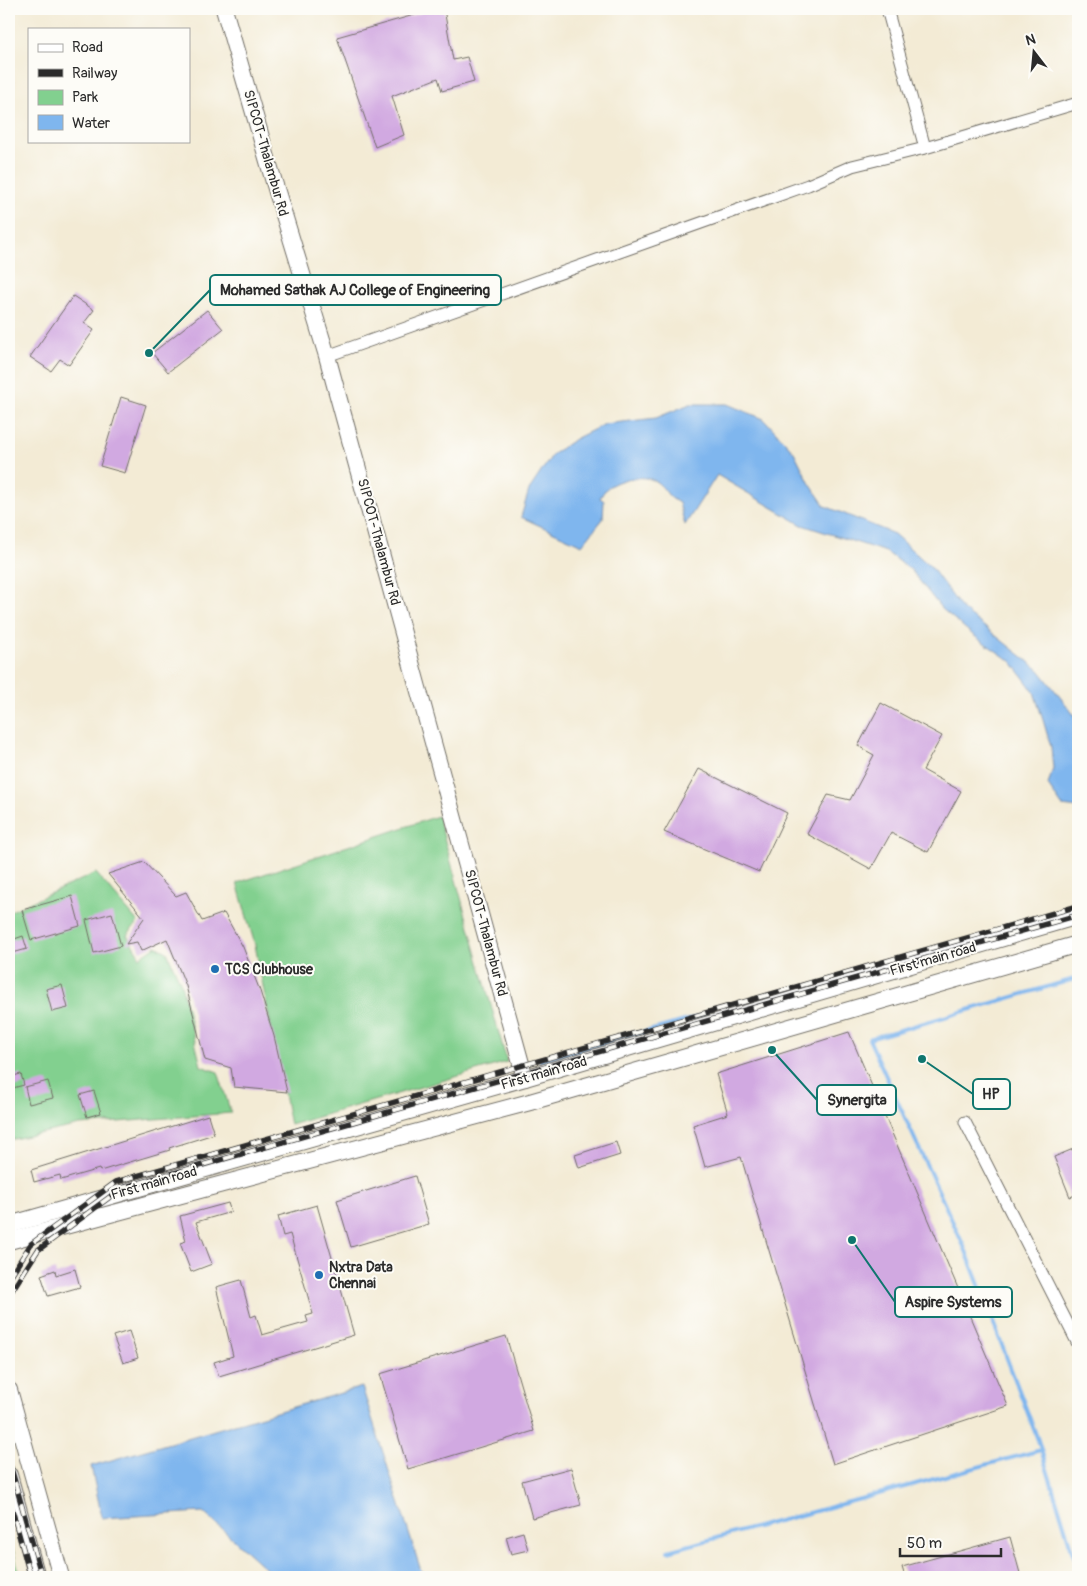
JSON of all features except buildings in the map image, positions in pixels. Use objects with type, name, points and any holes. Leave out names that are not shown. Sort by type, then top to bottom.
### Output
[{"type":"street","name":"SIPCOT-Thalambur Rd","points":[[224,9],[327,356],[525,1078]]},
{"type":"street","points":[[886,9],[925,148]]},
{"type":"street","points":[[327,356],[798,188],[852,166],[925,148],[1078,103]]},
{"type":"street","name":"First main road","points":[[9,1225],[525,1078],[1078,916]]},
{"type":"street","points":[[9,1241],[530,1102],[1078,944]]},
{"type":"street","points":[[965,1122],[1078,1344]]},
{"type":"street","points":[[9,1390],[61,1577]]},
{"type":"street","points":[[9,1475],[37,1577]]},
{"type":"green space","points":[[438,816],[507,1062],[290,1125],[255,945],[237,883]]},
{"type":"green space","points":[[96,873],[138,922],[127,935],[140,957],[156,946],[167,952],[181,984],[201,1066],[218,1072],[231,1113],[80,1125],[9,1140],[9,912]]},
{"type":"green space","points":[[9,1533],[20,1577],[9,1577]]},
{"type":"water","points":[[690,404],[727,404],[764,419],[794,452],[810,484],[825,506],[894,534],[931,567],[962,609],[1039,670],[1078,720],[1078,808],[1062,806],[1048,785],[1053,768],[1051,747],[1034,692],[1012,662],[973,635],[941,608],[911,570],[886,552],[802,525],[717,475],[685,525],[679,503],[671,498],[659,484],[642,478],[621,481],[606,489],[600,498],[604,501],[603,519],[582,545],[521,517],[529,490],[553,454],[575,439],[605,424],[656,418]]},
{"type":"water","points":[[362,1387],[423,1577],[275,1577],[203,1512],[102,1518],[91,1466]]},
{"type":"waterway","points":[[1078,978],[869,1039],[966,1251],[1038,1440],[1078,1565]]},
{"type":"waterway","points":[[541,1061],[796,990]]},
{"type":"waterway","points":[[668,1551],[1041,1450]]},
{"type":"railway","points":[[9,1278],[31,1244],[116,1182],[1078,906]]},
{"type":"railway","points":[[9,1295],[38,1250],[122,1188],[1078,915]]},
{"type":"railway","points":[[9,1461],[42,1577]]},
{"type":"railway","points":[[9,1499],[31,1577]]},
{"type":"place","name":"Mohamed Sathak AJ College of Engineering","points":[[149,353]]},
{"type":"place","name":"TCS Clubhouse","points":[[215,969]]},
{"type":"place","name":"Synergita","points":[[772,1050]]},
{"type":"place","name":"HP","points":[[922,1059]]},
{"type":"place","name":"Aspire Systems","points":[[852,1240]]},
{"type":"place","name":"Nxtra Data Chennai","points":[[319,1275]]}]
